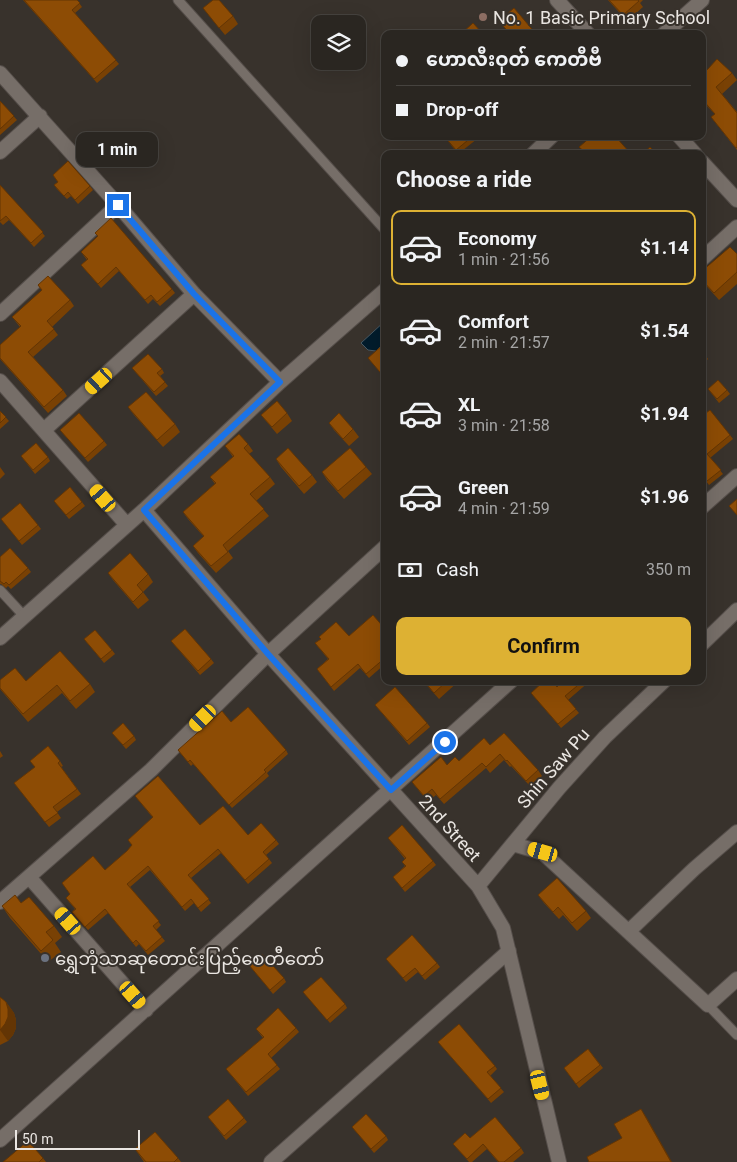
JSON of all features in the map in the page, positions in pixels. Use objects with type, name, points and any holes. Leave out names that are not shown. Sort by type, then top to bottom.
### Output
[{"type":"street","points":[[557,0],[584,30]]},
{"type":"street","points":[[668,30],[702,0]]},
{"type":"street","points":[[0,73],[40,116],[194,294],[280,382]]},
{"type":"street","points":[[0,152],[40,116]]},
{"type":"street","points":[[537,150],[548,140]]},
{"type":"street","points":[[683,140],[692,150]]},
{"type":"street","points":[[706,166],[734,192]]},
{"type":"street","points":[[0,314],[118,205]]},
{"type":"street","points":[[706,255],[737,227]]},
{"type":"street","points":[[44,430],[194,294]]},
{"type":"street","points":[[0,638],[144,510],[280,382],[381,294]]},
{"type":"street","points":[[0,381],[127,525]]},
{"type":"street","points":[[706,503],[737,476]]},
{"type":"street","name":"2nd Street","points":[[144,510],[268,654],[478,886],[503,928],[559,1162]]},
{"type":"street","points":[[0,902],[152,770],[268,654],[381,551]]},
{"type":"street","points":[[706,640],[737,610]]},
{"type":"street","points":[[0,1140],[507,685]]},
{"type":"street","name":"Shin Saw Pu","points":[[478,886],[559,788],[605,737],[660,685]]},
{"type":"street","points":[[629,932],[694,869],[737,832]]},
{"type":"street","points":[[513,844],[543,852],[708,1005],[737,979]]},
{"type":"street","points":[[29,877],[146,1010]]},
{"type":"street","points":[[271,1162],[508,951]]},
{"type":"lane","points":[[178,0],[381,226]]},
{"type":"lane","points":[[0,590],[24,616]]},
{"type":"lane","points":[[708,1005],[737,1035]]},
{"type":"water","points":[[381,325],[381,346],[376,351],[368,350],[361,343]]},
{"type":"building","points":[[24,0],[77,0],[80,3],[72,10],[116,60],[94,79]]},
{"type":"building","points":[[213,0],[219,0],[233,16],[219,28],[203,8]]},
{"type":"building","points":[[609,0],[638,0],[639,1],[623,15]]},
{"type":"building","points":[[514,8],[533,30],[507,30],[499,21]]},
{"type":"building","points":[[473,23],[479,30],[465,30]]},
{"type":"building","points":[[717,59],[732,73],[716,87],[737,113],[736,148],[711,117],[715,114],[706,104],[707,70]]},
{"type":"building","points":[[0,101],[14,116],[0,129]]},
{"type":"building","points":[[447,140],[468,140],[456,150]]},
{"type":"building","points":[[587,140],[619,140],[627,150],[582,150],[579,147]]},
{"type":"building","points":[[68,161],[90,186],[75,200],[68,192],[64,196],[54,185],[58,182],[53,175]]},
{"type":"building","points":[[0,185],[43,232],[31,243],[6,216],[0,221]]},
{"type":"building","points":[[111,218],[172,289],[157,302],[151,295],[145,300],[116,267],[98,284],[81,265],[88,259],[81,252],[98,236],[95,233]]},
{"type":"building","points":[[730,247],[737,254],[737,272],[714,293],[706,284],[706,268]]},
{"type":"building","points":[[48,276],[70,300],[47,321],[54,329],[28,352],[63,390],[44,407],[0,358],[0,345],[21,326],[12,317],[42,290],[38,285]]},
{"type":"building","points":[[381,347],[381,373],[368,358]]},
{"type":"building","points":[[148,354],[162,369],[157,373],[165,382],[154,392],[132,368]]},
{"type":"building","points":[[718,380],[727,390],[717,399],[708,389]]},
{"type":"building","points":[[146,392],[175,424],[157,440],[128,407]]},
{"type":"building","points":[[277,401],[287,413],[272,427],[261,415]]},
{"type":"building","points":[[710,410],[730,435],[707,454],[721,470],[707,481],[706,480],[706,413]]},
{"type":"building","points":[[0,411],[6,417],[0,423]]},
{"type":"building","points":[[79,413],[104,441],[85,458],[60,430]]},
{"type":"building","points":[[339,413],[353,429],[343,439],[329,423]]},
{"type":"building","points":[[239,434],[248,444],[244,448],[270,477],[250,494],[264,509],[223,545],[228,552],[211,566],[193,546],[204,536],[183,512],[216,483],[210,477],[234,456],[225,446]]},
{"type":"building","points":[[36,443],[48,457],[33,470],[21,456]]},
{"type":"building","points":[[288,448],[312,475],[299,486],[276,459]]},
{"type":"building","points":[[350,448],[366,467],[338,491],[322,472]]},
{"type":"building","points":[[70,487],[82,502],[66,515],[54,501]]},
{"type":"building","points":[[737,499],[737,515],[729,506]]},
{"type":"building","points":[[20,503],[38,525],[19,541],[1,519]]},
{"type":"building","points":[[10,548],[28,568],[9,585],[6,582],[4,584],[0,581],[0,557]]},
{"type":"building","points":[[130,553],[148,574],[137,585],[143,592],[133,602],[108,573]]},
{"type":"building","points":[[373,615],[381,624],[381,661],[366,674],[358,664],[331,687],[317,669],[329,659],[315,643],[336,622],[349,636]]},
{"type":"building","points":[[185,629],[211,659],[198,671],[171,641]]},
{"type":"building","points":[[95,630],[112,650],[101,659],[84,639]]},
{"type":"building","points":[[60,651],[90,684],[70,701],[57,685],[23,714],[0,688],[0,680],[15,668],[26,681]]},
{"type":"building","points":[[427,685],[443,685],[434,693]]},
{"type":"building","points":[[540,685],[555,685],[557,687],[559,685],[578,685],[565,696],[576,709],[558,724],[531,693]]},
{"type":"building","points":[[395,687],[427,723],[407,741],[375,705]]},
{"type":"building","points":[[248,707],[286,750],[264,770],[266,772],[229,805],[190,760],[188,762],[178,750],[222,711],[231,722]]},
{"type":"building","points":[[123,723],[134,736],[123,745],[112,733]]},
{"type":"building","points":[[504,733],[538,770],[526,781],[500,754],[486,767],[482,763],[440,799],[432,789],[424,796],[412,782],[441,757],[447,765],[455,757],[459,761],[484,738],[490,745]]},
{"type":"building","points":[[48,746],[60,761],[58,763],[77,789],[53,807],[58,813],[45,822],[14,783],[35,767],[30,761]]},
{"type":"building","points":[[158,776],[200,825],[223,806],[248,835],[261,823],[276,840],[263,852],[269,859],[245,880],[218,849],[188,875],[209,899],[198,908],[191,899],[182,907],[148,866],[127,884],[159,921],[153,926],[162,937],[146,951],[136,940],[133,943],[105,909],[85,927],[72,912],[76,909],[66,898],[70,894],[62,883],[93,856],[105,870],[127,851],[132,845],[128,840],[153,817],[135,796]]},
{"type":"building","points":[[402,825],[433,861],[402,888],[393,877],[406,866],[402,862],[406,858],[388,838]]},
{"type":"building","points":[[557,878],[586,911],[572,923],[558,907],[553,912],[538,895]]},
{"type":"building","points":[[15,895],[21,903],[29,897],[54,926],[46,932],[53,940],[41,951],[2,906]]},
{"type":"building","points":[[412,935],[437,963],[422,976],[415,968],[403,978],[386,959]]},
{"type":"building","points":[[262,954],[284,978],[270,990],[249,965]]},
{"type":"building","points":[[321,977],[345,1004],[327,1020],[303,992]]},
{"type":"building","points":[[0,997],[6,1002],[8,1017],[0,1030]]},
{"type":"building","points":[[278,1008],[296,1028],[268,1054],[277,1065],[246,1092],[226,1069],[264,1037],[256,1029]]},
{"type":"building","points":[[459,1024],[495,1066],[487,1072],[501,1088],[488,1099],[438,1042]]},
{"type":"building","points":[[588,1049],[600,1065],[576,1084],[564,1068]]},
{"type":"building","points":[[228,1099],[244,1118],[224,1136],[208,1117]]},
{"type":"building","points":[[641,1109],[671,1162],[589,1162],[587,1157],[622,1138],[614,1124]]},
{"type":"building","points":[[366,1114],[386,1136],[371,1149],[352,1127]]},
{"type":"building","points":[[495,1117],[521,1148],[504,1162],[499,1162],[483,1144],[467,1159],[453,1144],[465,1133],[470,1138]]},
{"type":"building","points":[[155,1132],[178,1158],[174,1162],[146,1162],[135,1149]]},
{"type":"building","points":[[28,1141],[43,1158],[39,1162],[3,1162]]},
{"type":"place","name":"No. 1 Basic Primary School","points":[[483,17]]},
{"type":"place","name":"ရွှေဘုံသာဆုတောင်းပြည့်စေတီတော်","points":[[45,958]]},
{"type":"route","points":[[118,205],[194,294],[280,382],[144,510],[268,654],[391,790],[445,742]]}]
